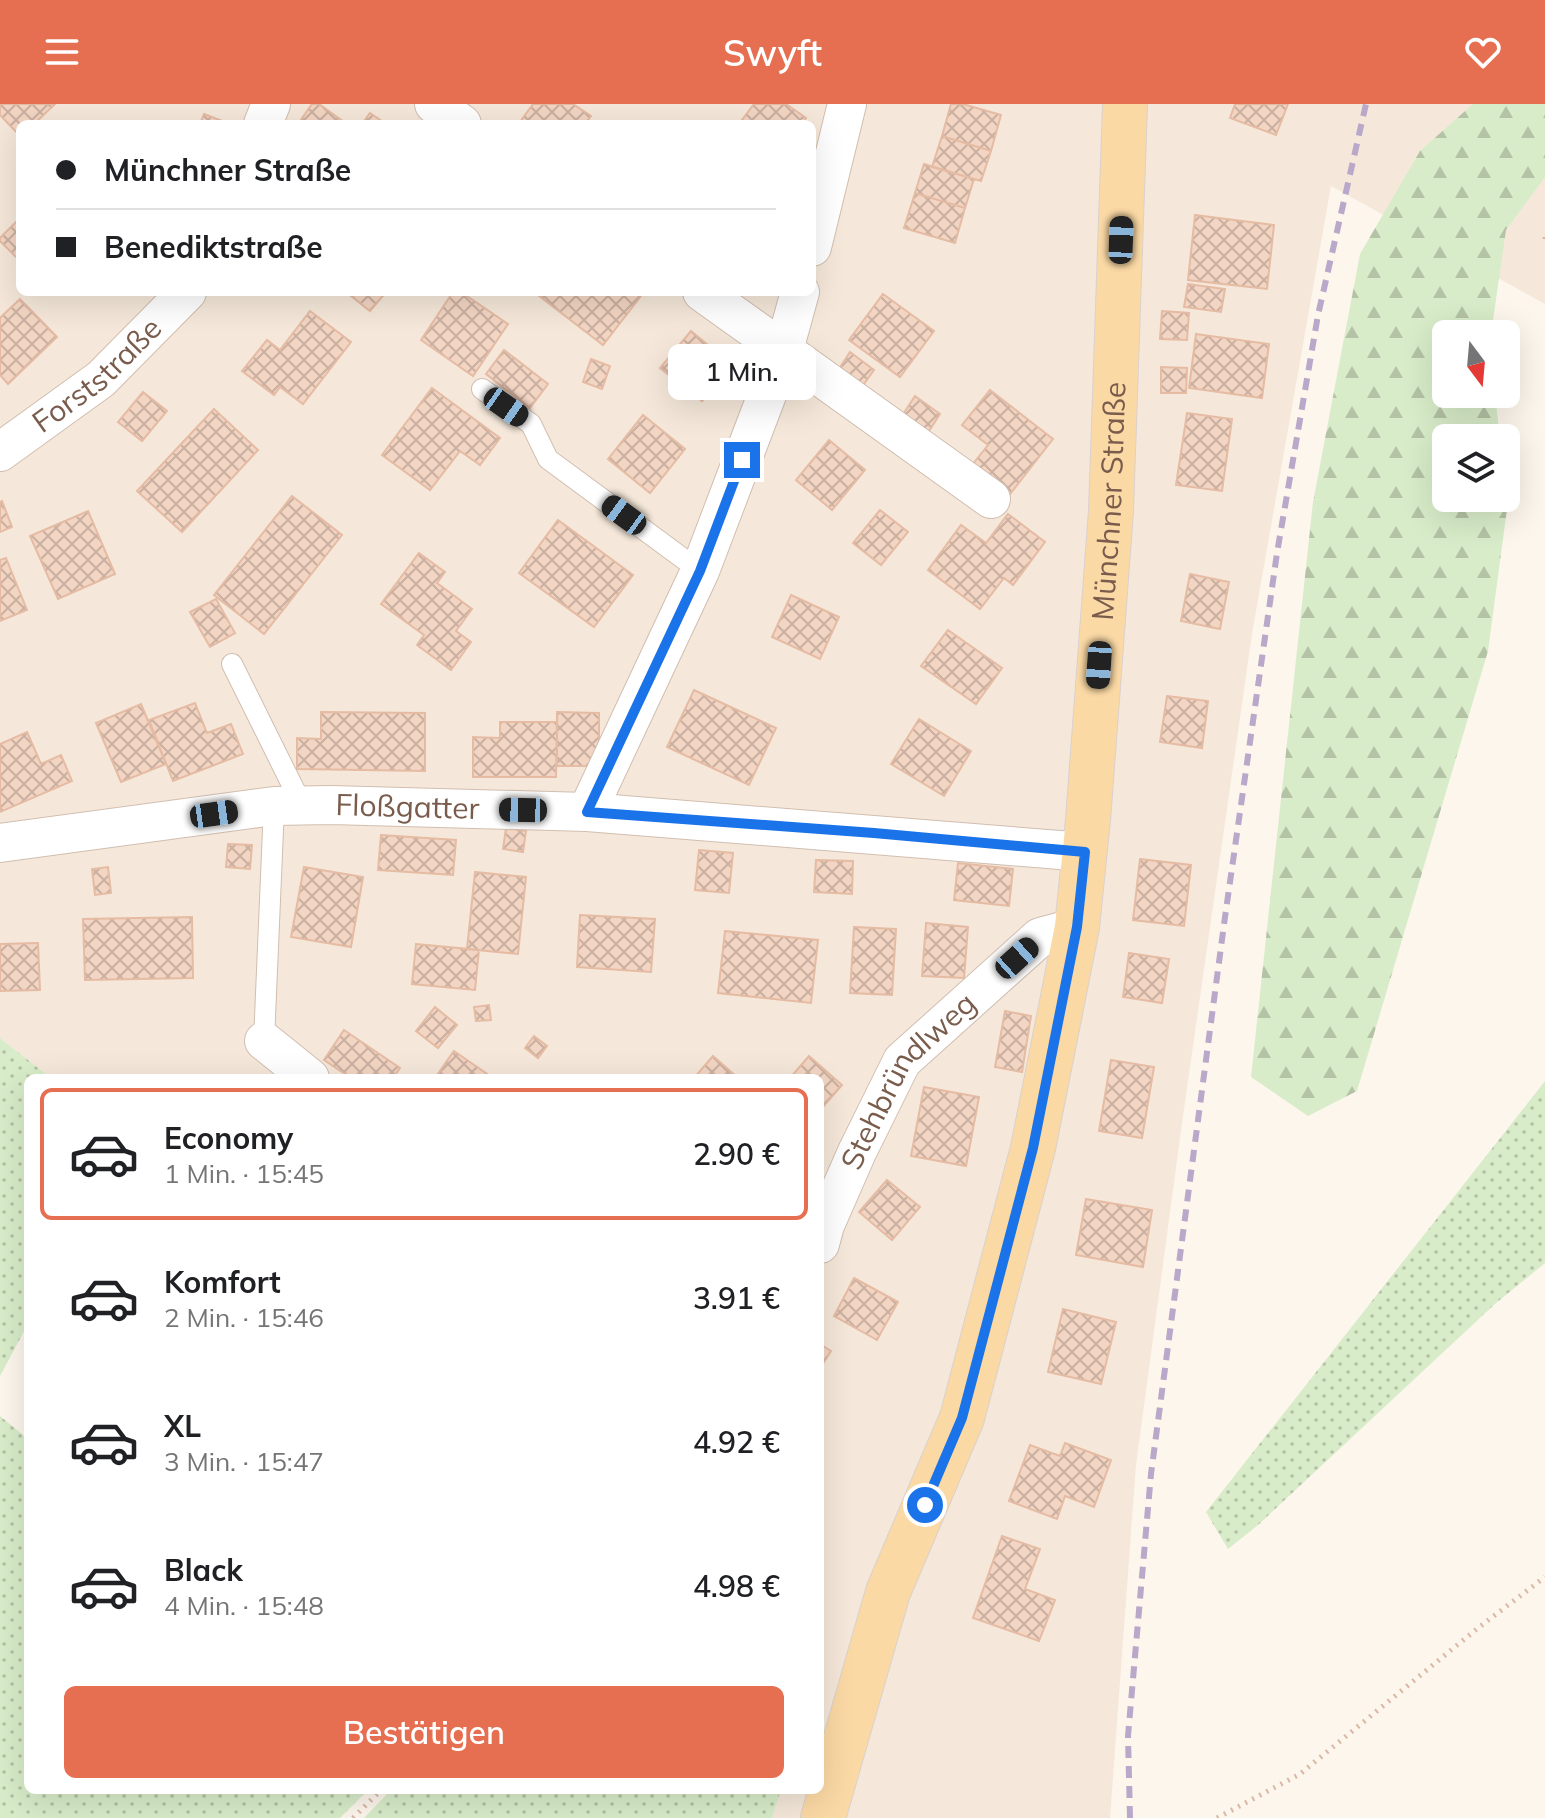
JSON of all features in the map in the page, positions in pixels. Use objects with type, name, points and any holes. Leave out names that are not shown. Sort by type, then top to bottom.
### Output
[{"type":"main road","name":"Münchner Straße","points":[[823,1818],[888,1592],[962,1418],[1033,1148],[1077,927],[1111,511],[1125,104]]},
{"type":"street","points":[[434,104],[456,120]]},
{"type":"street","points":[[816,231],[847,104]]},
{"type":"street","name":"Forststraße","points":[[0,452],[101,379],[181,296]]},
{"type":"street","points":[[708,296],[991,499]]},
{"type":"street","points":[[587,812],[700,571],[784,350],[799,296]]},
{"type":"street","name":"Floßgatter","points":[[0,843],[288,805],[587,812],[1085,852]]},
{"type":"street","name":"Stehbründlweg","points":[[824,1229],[857,1152],[902,1061],[1040,937],[1077,927]]},
{"type":"street","points":[[264,1041],[305,1074]]},
{"type":"lane","points":[[482,389],[531,424],[548,459],[700,571]]},
{"type":"lane","name":"Floßgatter","points":[[232,664],[288,805],[264,1041]]},
{"type":"path","points":[[1217,1818],[1300,1774],[1545,1577]]},
{"type":"path","points":[[353,1818],[377,1794]]},
{"type":"shaded area","points":[[0,104],[1545,104],[1545,304],[1331,186],[1252,634],[1183,1116],[1136,1465],[1110,1818],[772,1818],[780,1794],[824,1794],[824,1074],[46,1074],[0,1038]]},
{"type":"green space","points":[[1473,104],[1545,104],[1545,177],[1506,230],[1493,320],[1432,320],[1432,408],[1497,408],[1498,424],[1432,424],[1432,512],[1507,512],[1488,651],[1357,1091],[1308,1116],[1251,1077],[1313,502],[1360,254],[1420,151]]},
{"type":"green space","points":[[0,1038],[46,1074],[24,1074],[24,1331],[0,1376]]},
{"type":"green space","points":[[1545,1081],[1545,1263],[1496,1303],[1258,1525],[1228,1549],[1206,1512]]},
{"type":"green space","points":[[0,1416],[24,1436],[24,1794],[364,1794],[340,1818],[0,1818]]},
{"type":"green space","points":[[387,1794],[780,1794],[772,1818],[364,1818]]},
{"type":"building","points":[[0,104],[55,104],[38,120],[16,120],[16,132],[0,115]]},
{"type":"building","points":[[312,104],[319,104],[341,120],[301,120]]},
{"type":"building","points":[[533,104],[573,104],[591,116],[588,120],[521,120]]},
{"type":"building","points":[[754,104],[786,104],[806,118],[805,120],[742,120]]},
{"type":"building","points":[[951,104],[963,104],[1001,115],[991,151],[942,136]]},
{"type":"building","points":[[1235,104],[1288,104],[1276,135],[1230,118]]},
{"type":"building","points":[[370,113],[380,120],[365,120]]},
{"type":"building","points":[[204,114],[220,120],[202,120]]},
{"type":"building","points":[[942,136],[991,151],[981,181],[932,167]]},
{"type":"building","points":[[924,164],[974,179],[965,208],[915,193]]},
{"type":"building","points":[[915,193],[965,208],[955,243],[904,228]]},
{"type":"building","points":[[1195,215],[1274,225],[1267,289],[1188,280]]},
{"type":"building","points":[[16,222],[16,257],[0,241]]},
{"type":"building","points":[[1188,284],[1225,289],[1221,312],[1184,307]]},
{"type":"building","points":[[883,294],[934,331],[900,377],[849,340]]},
{"type":"building","points":[[351,296],[383,296],[370,311]]},
{"type":"building","points":[[450,296],[467,296],[508,324],[473,376],[421,340]]},
{"type":"building","points":[[539,296],[641,296],[603,345]]},
{"type":"building","points":[[20,299],[57,337],[8,384],[0,375],[0,318]]},
{"type":"building","points":[[310,311],[351,342],[303,404],[280,387],[274,395],[242,371],[267,340],[280,350]]},
{"type":"building","points":[[1162,311],[1189,313],[1187,340],[1160,339]]},
{"type":"building","points":[[691,331],[732,365],[702,401],[660,368]]},
{"type":"building","points":[[1196,334],[1269,344],[1262,398],[1189,388]]},
{"type":"building","points":[[504,350],[548,384],[530,408],[486,374]]},
{"type":"building","points":[[850,352],[874,370],[859,391],[835,375]]},
{"type":"building","points":[[591,359],[610,366],[602,389],[583,382]]},
{"type":"building","points":[[1161,367],[1187,368],[1186,393],[1161,393]]},
{"type":"building","points":[[432,388],[500,438],[480,465],[460,451],[430,490],[382,455]]},
{"type":"building","points":[[990,390],[1053,439],[1010,494],[972,465],[988,445],[962,425]]},
{"type":"building","points":[[143,392],[167,411],[142,441],[118,422]]},
{"type":"building","points":[[915,396],[940,414],[925,437],[900,419]]},
{"type":"building","points":[[214,409],[258,450],[182,532],[137,491]]},
{"type":"building","points":[[1187,413],[1232,419],[1222,491],[1176,485]]},
{"type":"building","points":[[643,415],[685,449],[650,493],[608,459]]},
{"type":"building","points":[[829,440],[865,470],[832,510],[796,480]]},
{"type":"building","points":[[292,496],[342,535],[264,634],[214,595]]},
{"type":"building","points":[[0,502],[12,527],[0,532]]},
{"type":"building","points":[[880,510],[908,532],[881,565],[853,543]]},
{"type":"building","points":[[88,511],[115,574],[58,599],[30,536]]},
{"type":"building","points":[[1008,514],[1045,542],[1013,585],[1004,578],[980,609],[928,570],[961,525],[986,543]]},
{"type":"building","points":[[558,520],[633,575],[594,627],[519,573]]},
{"type":"building","points":[[419,553],[445,572],[437,583],[472,609],[456,631],[471,642],[451,670],[417,645],[424,635],[381,604]]},
{"type":"building","points":[[6,558],[27,610],[0,621],[0,560]]},
{"type":"building","points":[[1190,574],[1229,582],[1220,629],[1181,621]]},
{"type":"building","points":[[791,595],[839,617],[820,659],[772,637]]},
{"type":"building","points":[[216,599],[235,633],[210,647],[190,612]]},
{"type":"building","points":[[948,630],[1002,668],[976,704],[921,666]]},
{"type":"building","points":[[694,690],[776,728],[749,785],[667,747]]},
{"type":"building","points":[[1167,696],[1208,701],[1202,748],[1160,742]]},
{"type":"building","points":[[195,703],[207,733],[231,724],[243,754],[173,781],[149,720]]},
{"type":"building","points":[[141,704],[166,764],[121,782],[96,723]]},
{"type":"building","points":[[321,712],[425,713],[425,771],[297,769],[297,738],[321,739]]},
{"type":"building","points":[[557,712],[599,713],[599,766],[557,766]]},
{"type":"building","points":[[919,719],[971,751],[944,796],[891,764]]},
{"type":"building","points":[[500,722],[557,722],[556,777],[473,777],[473,737],[500,738]]},
{"type":"building","points":[[27,732],[41,764],[61,755],[72,781],[0,812],[0,744]]},
{"type":"building","points":[[506,828],[526,831],[523,852],[503,849]]},
{"type":"building","points":[[381,835],[456,840],[453,875],[378,870]]},
{"type":"building","points":[[228,844],[252,845],[250,869],[226,867]]},
{"type":"building","points":[[699,850],[733,853],[729,893],[695,890]]},
{"type":"building","points":[[1140,859],[1191,865],[1184,926],[1133,920]]},
{"type":"building","points":[[816,860],[853,861],[852,894],[814,892]]},
{"type":"building","points":[[958,863],[1013,869],[1009,906],[954,900]]},
{"type":"building","points":[[108,867],[111,893],[95,895],[92,869]]},
{"type":"building","points":[[304,867],[363,877],[351,947],[291,937]]},
{"type":"building","points":[[475,872],[526,877],[518,954],[467,949]]},
{"type":"building","points":[[580,915],[655,919],[651,972],[577,967]]},
{"type":"building","points":[[192,917],[193,978],[85,980],[83,919]]},
{"type":"building","points":[[926,923],[968,927],[964,978],[922,976]]},
{"type":"building","points":[[854,927],[896,929],[892,995],[850,993]]},
{"type":"building","points":[[725,931],[818,940],[811,1003],[718,993]]},
{"type":"building","points":[[38,943],[40,990],[0,991],[0,944]]},
{"type":"building","points":[[416,944],[479,950],[475,990],[412,984]]},
{"type":"building","points":[[1129,953],[1169,959],[1162,1003],[1123,997]]},
{"type":"building","points":[[489,1005],[491,1020],[476,1021],[474,1007]]},
{"type":"building","points":[[435,1007],[457,1025],[438,1048],[416,1031]]},
{"type":"building","points":[[1005,1011],[1031,1016],[1022,1072],[995,1067]]},
{"type":"building","points":[[344,1030],[400,1068],[396,1074],[345,1074],[324,1060]]},
{"type":"building","points":[[534,1036],[547,1046],[538,1058],[525,1048]]},
{"type":"building","points":[[454,1051],[487,1074],[438,1074]]},
{"type":"building","points":[[713,1056],[733,1074],[697,1074]]},
{"type":"building","points":[[809,1056],[842,1085],[824,1105],[824,1074],[793,1074]]},
{"type":"building","points":[[1111,1060],[1154,1067],[1142,1138],[1099,1131]]},
{"type":"building","points":[[924,1087],[979,1097],[966,1166],[911,1156]]},
{"type":"building","points":[[887,1180],[920,1207],[892,1240],[859,1212]]},
{"type":"building","points":[[1086,1199],[1152,1210],[1143,1267],[1076,1255]]},
{"type":"building","points":[[854,1278],[898,1302],[877,1340],[834,1316]]},
{"type":"building","points":[[1063,1309],[1116,1322],[1101,1384],[1048,1372]]},
{"type":"building","points":[[824,1347],[831,1351],[824,1362]]},
{"type":"building","points":[[1065,1443],[1111,1460],[1094,1507],[1065,1496],[1057,1519],[1009,1501],[1030,1445],[1060,1456]]},
{"type":"building","points":[[1002,1536],[1040,1549],[1025,1589],[1055,1600],[1039,1641],[973,1618]]},
{"type":"railway","points":[[1130,1818],[1128,1736],[1151,1474],[1225,917],[1277,553],[1318,315],[1366,104]]},
{"type":"route","points":[[742,460],[700,571],[587,812],[1085,852],[1077,927],[1033,1148],[962,1418],[925,1505]]}]
